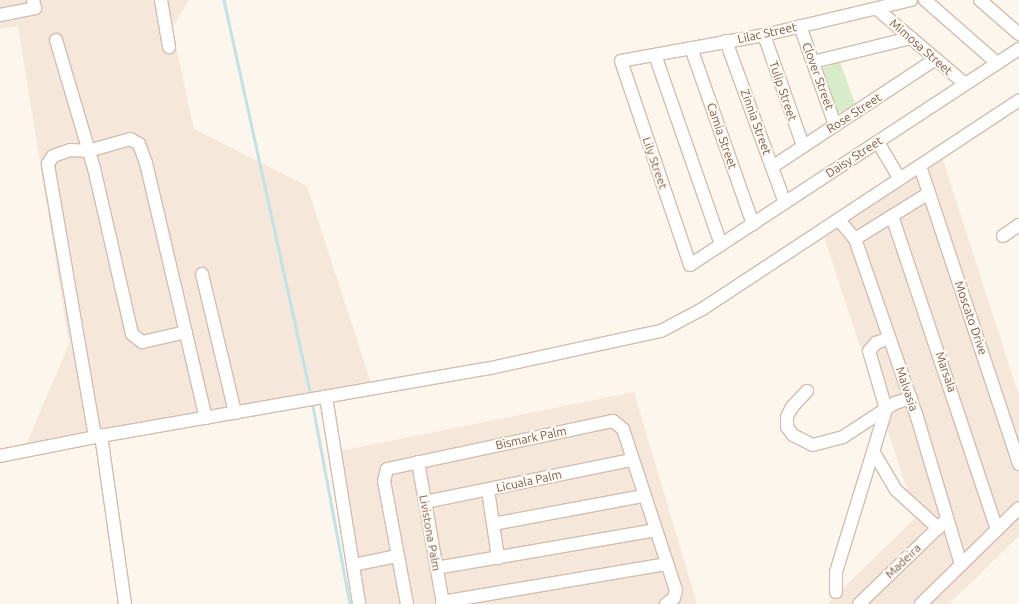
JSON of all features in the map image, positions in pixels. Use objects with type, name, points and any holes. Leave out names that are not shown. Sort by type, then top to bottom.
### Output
[{"type":"street","points":[[0,14],[35,8],[33,0]]},
{"type":"street","points":[[161,0],[170,47]]},
{"type":"street","name":"Lilac Street","points":[[621,61],[764,35],[912,0]]},
{"type":"street","points":[[925,0],[997,63]]},
{"type":"street","points":[[980,0],[1019,34]]},
{"type":"street","name":"Mimosa Street","points":[[877,9],[965,84]]},
{"type":"street","name":"Clover Street","points":[[800,26],[835,125]]},
{"type":"street","name":"Tulip Street","points":[[764,35],[803,146]]},
{"type":"street","points":[[813,62],[911,38]]},
{"type":"street","points":[[56,40],[88,151],[132,334],[142,342],[186,332]]},
{"type":"street","name":"Zinnia Street","points":[[726,42],[785,203]]},
{"type":"street","name":"Camia Street","points":[[691,48],[753,224]]},
{"type":"street","name":"Daisy Street","points":[[690,265],[1019,49]]},
{"type":"street","points":[[655,54],[721,245]]},
{"type":"street","name":"Rose Street","points":[[772,167],[936,59]]},
{"type":"street","name":"Lily Street","points":[[621,61],[690,265]]},
{"type":"street","points":[[0,456],[98,436],[486,369],[661,331],[704,308],[1019,100]]},
{"type":"street","points":[[125,604],[98,436],[48,164],[53,156],[70,150],[88,151],[130,139],[140,146],[206,418]]},
{"type":"street","points":[[878,142],[899,178]]},
{"type":"street","name":"Moscato Drive","points":[[922,172],[1019,464]]},
{"type":"street","points":[[855,239],[929,192]]},
{"type":"street","name":"Marsala","points":[[892,216],[997,530]]},
{"type":"street","name":"Malvasia","points":[[839,220],[855,239],[911,398],[961,565]]},
{"type":"street","points":[[1003,236],[1019,225]]},
{"type":"street","points":[[202,274],[235,413]]},
{"type":"street","points":[[836,592],[836,572],[886,409],[869,351],[876,343],[890,338]]},
{"type":"street","points":[[807,391],[792,407],[787,417],[787,427],[793,435],[813,445],[843,437],[886,409],[911,398]]},
{"type":"street","points":[[326,397],[359,604]]},
{"type":"street","name":"Bismark Palm","points":[[407,604],[396,556],[383,476],[391,466],[613,421],[623,429],[643,496],[676,590],[674,598],[666,604]]},
{"type":"street","points":[[873,451],[896,490],[938,528]]},
{"type":"street","name":"Licuala Palm","points":[[425,502],[632,460]]},
{"type":"street","name":"Livistona Palm","points":[[418,462],[443,603]]},
{"type":"street","points":[[488,490],[498,558]]},
{"type":"street","points":[[493,524],[643,496]]},
{"type":"street","points":[[921,604],[1019,508]]},
{"type":"street","name":"Madeira","points":[[859,604],[947,518]]},
{"type":"street","points":[[436,568],[655,530]]},
{"type":"street","points":[[353,565],[396,556]]},
{"type":"street","points":[[443,603],[666,564]]},
{"type":"shaded area","points":[[0,0],[189,0],[172,28],[194,129],[307,186],[373,389],[24,449],[69,344],[18,26],[0,29]]},
{"type":"shaded area","points":[[942,157],[1019,396],[1019,536],[949,604],[827,604],[916,517],[824,237]]},
{"type":"shaded area","points":[[634,392],[697,604],[366,604],[340,451]]},
{"type":"green space","points":[[840,62],[856,106],[835,114],[819,70]]},
{"type":"waterway","points":[[224,0],[311,395]]},
{"type":"waterway","points":[[313,406],[350,604]]}]
